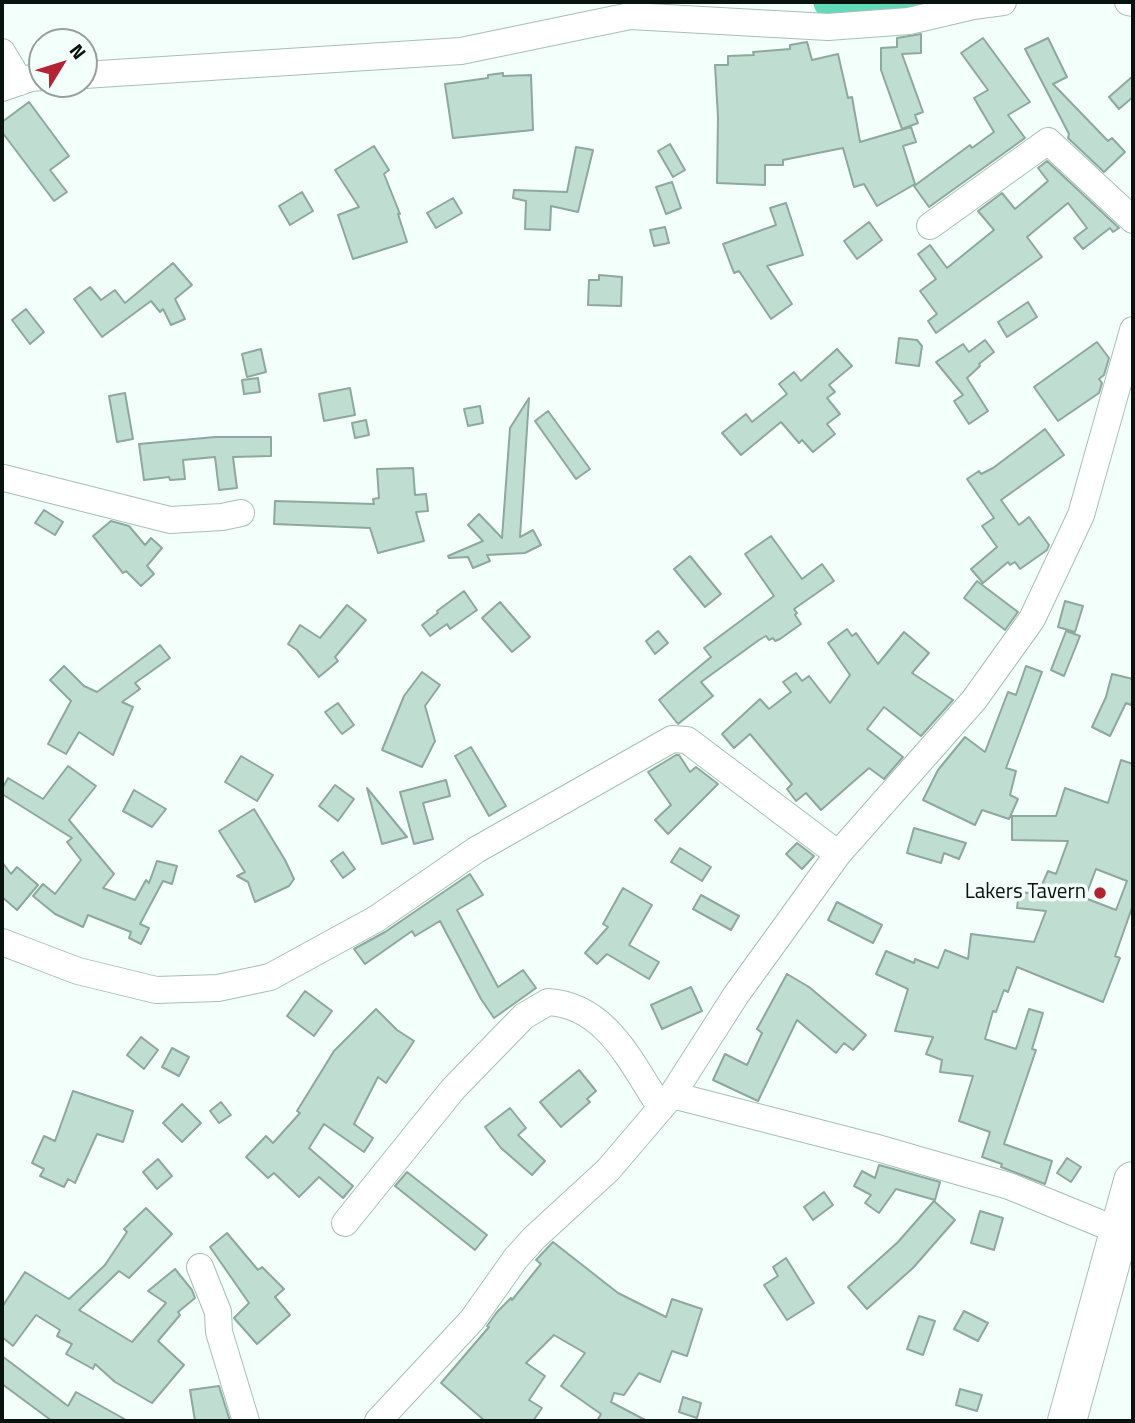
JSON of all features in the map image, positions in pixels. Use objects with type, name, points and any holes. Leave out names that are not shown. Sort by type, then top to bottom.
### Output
[{"type":"highway","points":[[1071,1420],[1133,1181]]},
{"type":"street","points":[[98,74],[461,51],[621,9],[828,27],[909,21],[1003,2]]},
{"type":"street","points":[[1128,2],[1133,3]]},
{"type":"street","points":[[2,52],[21,83]]},
{"type":"street","points":[[930,226],[1048,141],[1133,220]]},
{"type":"street","points":[[378,1421],[472,1320],[516,1258],[534,1238],[608,1170],[666,1102],[736,995],[838,854],[974,699],[1032,620],[1082,515],[1133,330]]},
{"type":"street","points":[[3,484],[170,520],[222,517],[241,513]]},
{"type":"street","points":[[2,942],[78,971],[156,989],[218,988],[270,977],[376,919],[476,850],[672,739],[680,738],[687,740],[838,854]]},
{"type":"street","points":[[345,1223],[453,1089],[524,1016],[548,1002],[576,1006],[597,1019],[666,1102],[874,1147],[1009,1186],[1119,1231]]},
{"type":"street","points":[[200,1267],[218,1312],[219,1332],[246,1421]]},
{"type":"building","points":[[921,34],[921,53],[902,54],[923,112],[915,115],[918,123],[902,129],[881,70],[881,48],[897,47],[897,38]]},
{"type":"building","points":[[983,38],[1030,102],[1008,115],[1025,138],[929,207],[914,186],[970,145],[972,148],[994,132],[974,98],[988,90],[961,53]]},
{"type":"building","points":[[1048,38],[1067,77],[1053,84],[1108,141],[1112,138],[1125,152],[1104,172],[1068,138],[1069,134],[1025,49]]},
{"type":"building","points":[[807,42],[812,60],[838,54],[848,98],[852,97],[860,142],[911,127],[916,142],[903,146],[915,184],[877,206],[864,184],[854,187],[843,148],[783,160],[783,165],[765,165],[765,185],[717,183],[718,117],[715,65],[728,65],[728,56],[790,49],[790,45]]},
{"type":"building","points":[[503,73],[503,76],[531,75],[533,130],[453,138],[445,84],[488,78],[488,75]]},
{"type":"building","points":[[1133,76],[1133,97],[1119,109],[1109,97]]},
{"type":"building","points":[[29,102],[69,156],[50,170],[67,192],[54,201],[2,132],[2,122]]},
{"type":"building","points":[[670,144],[685,170],[673,177],[658,151]]},
{"type":"building","points":[[374,146],[389,170],[384,174],[400,214],[407,242],[353,259],[338,215],[359,207],[335,170]]},
{"type":"building","points":[[576,147],[593,150],[578,212],[551,206],[550,230],[525,229],[526,201],[513,198],[514,190],[567,192]]},
{"type":"building","points":[[1047,161],[1119,228],[1113,232],[1110,228],[1083,249],[1074,238],[1087,228],[1068,203],[1027,237],[1042,257],[936,333],[928,321],[937,314],[920,291],[936,279],[918,254],[930,245],[947,268],[994,230],[978,211],[1002,193],[1015,209],[1048,181],[1038,168]]},
{"type":"building","points":[[672,182],[681,208],[666,214],[656,187]]},
{"type":"building","points":[[302,192],[313,211],[290,225],[279,206]]},
{"type":"building","points":[[453,198],[462,213],[436,228],[427,213]]},
{"type":"building","points":[[786,203],[803,255],[767,266],[792,304],[771,319],[739,271],[734,273],[723,244],[776,225],[770,208]]},
{"type":"building","points":[[869,222],[882,240],[857,259],[844,241]]},
{"type":"building","points":[[665,227],[669,243],[654,246],[650,230]]},
{"type":"building","points":[[173,263],[192,285],[175,299],[185,319],[171,325],[163,309],[160,312],[151,301],[102,337],[74,299],[90,287],[101,300],[115,290],[125,303]]},
{"type":"building","points":[[599,275],[622,277],[621,306],[588,305],[589,280],[599,280]]},
{"type":"building","points":[[1028,302],[1037,317],[1007,337],[998,322]]},
{"type":"building","points":[[26,309],[44,332],[30,344],[12,320]]},
{"type":"building","points":[[899,338],[917,340],[922,346],[919,366],[896,363]]},
{"type":"building","points":[[985,340],[994,352],[967,378],[988,411],[969,424],[954,401],[963,395],[936,362],[963,344],[969,352]]},
{"type":"building","points":[[1097,342],[1109,358],[1104,375],[1099,379],[1102,383],[1099,393],[1058,421],[1034,387]]},
{"type":"building","points":[[261,349],[266,372],[247,377],[242,354]]},
{"type":"building","points":[[837,349],[852,366],[829,385],[835,392],[827,398],[840,414],[827,424],[835,434],[813,452],[802,440],[799,443],[781,422],[741,455],[722,433],[746,414],[752,422],[787,394],[779,384],[794,372],[801,381]]},
{"type":"building","points":[[258,378],[260,392],[244,394],[242,380]]},
{"type":"building","points":[[350,388],[355,415],[324,421],[319,394]]},
{"type":"building","points":[[125,393],[133,439],[117,442],[109,396]]},
{"type":"building","points":[[529,398],[520,537],[533,530],[541,545],[525,553],[487,555],[490,561],[473,568],[468,557],[448,556],[483,541],[468,525],[479,514],[502,538],[510,428]]},
{"type":"building","points":[[480,406],[483,423],[468,426],[464,409]]},
{"type":"building","points":[[548,411],[590,469],[576,479],[535,421]]},
{"type":"building","points":[[366,420],[369,435],[355,438],[352,423]]},
{"type":"building","points":[[1045,429],[1064,455],[1001,500],[1019,525],[1029,517],[1049,545],[1047,550],[1020,569],[1015,562],[1010,565],[1008,562],[983,583],[971,569],[997,547],[982,526],[994,518],[967,479],[979,471],[981,474],[993,468]]},
{"type":"building","points":[[215,437],[271,437],[271,456],[233,457],[237,488],[219,490],[215,457],[183,460],[185,479],[170,480],[169,477],[144,480],[139,444]]},
{"type":"building","points":[[413,468],[415,495],[426,494],[428,511],[416,512],[424,541],[378,553],[370,528],[274,524],[275,501],[374,504],[373,499],[379,498],[377,469]]},
{"type":"building","points":[[44,510],[63,522],[55,535],[35,523]]},
{"type":"building","points":[[111,521],[129,526],[145,545],[151,538],[162,548],[147,566],[154,574],[141,586],[126,571],[123,573],[93,536]]},
{"type":"building","points":[[771,536],[802,579],[822,564],[834,581],[794,609],[801,624],[775,641],[766,636],[759,640],[701,682],[713,696],[678,724],[659,700],[711,657],[704,648],[774,596],[745,554]]},
{"type":"building","points":[[690,556],[721,594],[705,607],[674,569]]},
{"type":"building","points":[[977,581],[1018,612],[1005,630],[964,598]]},
{"type":"building","points":[[464,591],[477,610],[450,629],[447,624],[430,636],[422,625]]},
{"type":"building","points":[[1065,601],[1083,606],[1075,632],[1058,627]]},
{"type":"building","points":[[500,602],[530,637],[512,652],[482,618]]},
{"type":"building","points":[[347,605],[366,620],[335,657],[338,661],[319,677],[297,650],[288,644],[300,625],[320,638]]},
{"type":"building","points":[[847,629],[852,636],[856,633],[878,664],[904,632],[929,653],[912,673],[953,700],[921,736],[884,707],[867,729],[903,757],[884,779],[869,768],[821,810],[806,793],[796,801],[787,789],[792,784],[750,734],[734,748],[722,734],[760,699],[769,709],[791,692],[783,682],[796,673],[802,681],[809,676],[830,703],[850,675],[828,643]]},
{"type":"building","points":[[658,631],[668,643],[655,654],[646,641]]},
{"type":"building","points":[[1066,631],[1080,636],[1064,676],[1051,670]]},
{"type":"building","points":[[160,645],[170,658],[135,683],[140,689],[122,702],[133,707],[113,755],[79,732],[66,754],[48,744],[71,701],[50,680],[64,666],[84,686],[97,692]]},
{"type":"building","points":[[1026,666],[1042,672],[1006,768],[1016,771],[1010,795],[1018,799],[1009,819],[982,810],[975,825],[923,800],[938,770],[965,737],[985,752],[1008,692],[1016,695]]},
{"type":"building","points":[[422,672],[440,685],[425,706],[435,741],[422,767],[382,750],[404,696]]},
{"type":"building","points":[[1112,674],[1133,679],[1133,697],[1131,705],[1126,703],[1110,736],[1092,727],[1106,697]]},
{"type":"building","points":[[338,703],[354,725],[342,734],[325,712]]},
{"type":"building","points":[[471,747],[506,806],[489,816],[455,756]]},
{"type":"building","points":[[679,755],[690,772],[696,767],[718,784],[668,834],[655,820],[671,805],[648,772]]},
{"type":"building","points":[[241,756],[273,775],[257,801],[225,782]]},
{"type":"building","points":[[1121,760],[1133,764],[1133,905],[1115,956],[1120,958],[1103,1002],[1017,967],[1008,992],[1004,990],[996,1012],[993,1011],[985,1039],[1016,1049],[1029,1009],[1043,1013],[1032,1049],[1036,1050],[1004,1144],[1052,1161],[1045,1184],[982,1157],[990,1132],[959,1121],[973,1076],[940,1072],[942,1060],[926,1054],[933,1037],[895,1031],[908,989],[876,974],[886,951],[914,963],[915,959],[938,968],[945,950],[968,959],[971,934],[1034,942],[1046,911],[1017,908],[1019,892],[1038,894],[1048,871],[1056,874],[1068,841],[1012,840],[1012,816],[1056,816],[1065,788],[1108,803]],"holes":[[[1096,869],[1127,881],[1116,910],[1085,898]]]},
{"type":"building","points":[[68,766],[96,786],[69,820],[114,874],[103,888],[135,900],[146,880],[149,883],[157,861],[177,866],[172,884],[163,881],[140,924],[149,928],[141,944],[129,938],[131,932],[88,915],[83,927],[55,914],[33,896],[43,884],[55,894],[81,860],[67,842],[72,838],[2,794],[2,789],[8,778],[43,799]]},
{"type":"building","points":[[446,780],[450,796],[423,803],[433,839],[414,844],[400,792]]},
{"type":"building","points":[[335,785],[354,799],[338,821],[319,806]]},
{"type":"building","points":[[367,788],[407,837],[382,844]]},
{"type":"building","points":[[134,790],[166,809],[152,827],[123,811]]},
{"type":"building","points":[[254,809],[294,879],[289,886],[255,902],[248,882],[237,876],[245,872],[219,831]]},
{"type":"building","points":[[914,828],[966,843],[959,859],[944,853],[941,863],[907,853]]},
{"type":"building","points":[[797,843],[814,856],[802,869],[786,854]]},
{"type":"building","points":[[680,848],[711,867],[702,881],[671,862]]},
{"type":"building","points":[[343,852],[355,869],[343,878],[331,861]]},
{"type":"building","points":[[2,862],[11,874],[17,867],[38,885],[17,910],[2,897]]},
{"type":"building","points":[[470,874],[483,895],[457,910],[498,987],[523,970],[536,988],[494,1018],[481,999],[440,921],[415,936],[412,931],[365,964],[354,949],[385,932]]},
{"type":"building","points":[[623,888],[652,905],[629,945],[659,962],[649,979],[607,954],[597,964],[585,953],[608,927],[603,924]]},
{"type":"building","points":[[701,895],[739,916],[731,930],[693,909]]},
{"type":"building","points":[[837,902],[882,925],[873,943],[828,920]]},
{"type":"building","points":[[787,974],[809,987],[866,1035],[853,1050],[844,1043],[836,1053],[797,1020],[758,1101],[713,1080],[725,1054],[747,1065],[762,1033],[757,1029]]},
{"type":"building","points":[[691,987],[702,1011],[662,1029],[651,1005]]},
{"type":"building","points":[[305,991],[332,1011],[314,1036],[287,1016]]},
{"type":"building","points":[[376,1009],[397,1030],[414,1041],[386,1083],[378,1077],[354,1124],[373,1138],[364,1152],[324,1124],[309,1148],[353,1186],[343,1198],[319,1177],[299,1197],[274,1173],[268,1178],[246,1157],[266,1136],[273,1143],[300,1113],[297,1111],[334,1051]]},
{"type":"building","points":[[141,1037],[158,1050],[144,1069],[127,1055]]},
{"type":"building","points":[[172,1048],[189,1057],[179,1076],[162,1067]]},
{"type":"building","points":[[579,1070],[596,1091],[587,1099],[590,1102],[561,1127],[540,1102]]},
{"type":"building","points":[[73,1091],[133,1111],[123,1142],[97,1134],[75,1183],[68,1179],[64,1187],[40,1176],[44,1169],[32,1163],[44,1136],[55,1141]]},
{"type":"building","points":[[221,1102],[231,1115],[219,1123],[210,1111]]},
{"type":"building","points":[[182,1104],[201,1123],[182,1142],[163,1123]]},
{"type":"building","points":[[510,1108],[526,1128],[518,1135],[545,1161],[532,1175],[501,1148],[485,1127]]},
{"type":"building","points":[[1067,1158],[1081,1167],[1071,1182],[1057,1173]]},
{"type":"building","points":[[158,1159],[172,1176],[157,1189],[143,1172]]},
{"type":"building","points":[[879,1165],[940,1182],[935,1200],[896,1189],[879,1213],[865,1203],[871,1195],[854,1186],[862,1171],[875,1178]]},
{"type":"building","points":[[407,1172],[487,1235],[475,1250],[395,1186]]},
{"type":"building","points":[[824,1192],[833,1205],[813,1220],[804,1207]]},
{"type":"building","points":[[934,1201],[955,1220],[913,1268],[867,1309],[848,1287],[898,1242]]},
{"type":"building","points":[[146,1208],[172,1234],[129,1278],[119,1271],[79,1310],[132,1342],[166,1303],[148,1291],[175,1269],[192,1290],[195,1298],[178,1312],[180,1315],[158,1341],[184,1365],[152,1403],[115,1382],[95,1364],[93,1369],[66,1354],[72,1344],[57,1336],[60,1330],[36,1315],[13,1346],[2,1337],[2,1307],[25,1272],[69,1299],[105,1265],[127,1232],[124,1229]]},
{"type":"building","points":[[980,1211],[1003,1218],[994,1250],[971,1243]]},
{"type":"building","points":[[227,1233],[258,1270],[262,1267],[284,1289],[275,1297],[290,1315],[257,1344],[234,1318],[249,1303],[210,1247]]},
{"type":"building","points":[[553,1242],[618,1293],[666,1317],[672,1299],[702,1309],[687,1356],[672,1351],[660,1382],[639,1373],[624,1395],[614,1393],[611,1402],[647,1421],[597,1421],[601,1414],[561,1386],[585,1353],[554,1335],[526,1363],[545,1376],[529,1400],[542,1408],[533,1421],[485,1421],[441,1383],[489,1327],[487,1326],[497,1312],[511,1298],[512,1300],[541,1264],[536,1260]]},
{"type":"building","points":[[786,1258],[814,1303],[787,1320],[764,1285],[778,1276],[773,1267]]},
{"type":"building","points":[[964,1311],[988,1323],[978,1341],[954,1329]]},
{"type":"building","points":[[919,1316],[935,1321],[923,1355],[907,1349]]},
{"type":"building","points":[[2,1356],[68,1406],[76,1392],[128,1421],[52,1421],[2,1384]]},
{"type":"building","points":[[219,1386],[230,1421],[195,1421],[190,1390]]},
{"type":"building","points":[[960,1389],[982,1395],[977,1411],[956,1405]]},
{"type":"building","points":[[683,1397],[701,1403],[697,1418],[679,1412]]},
{"type":"waterway","points":[[830,2],[881,8],[905,2]]},
{"type":"place","name":"Lakers Tavern","points":[[1100,893]]}]
